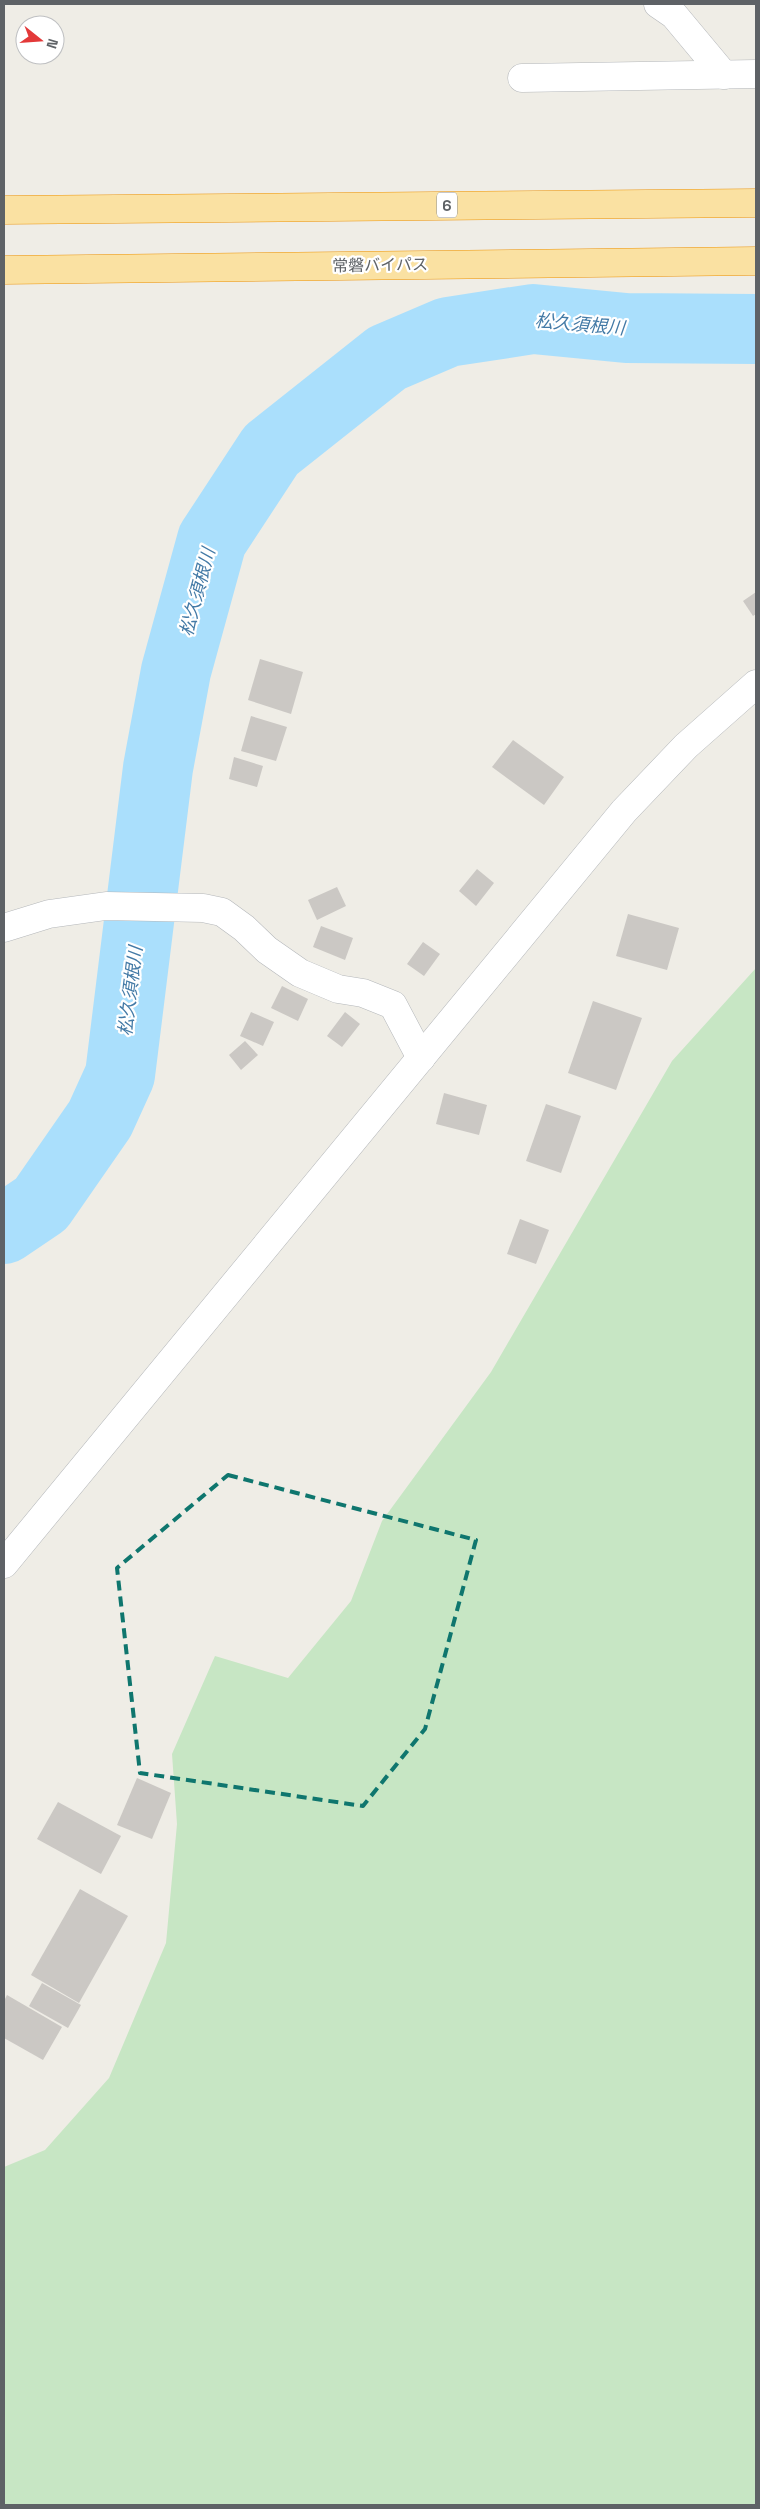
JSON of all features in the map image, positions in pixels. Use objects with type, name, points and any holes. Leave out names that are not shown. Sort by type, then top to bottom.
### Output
[{"type":"highway","name":"6","points":[[4,210],[756,203]]},
{"type":"highway","name":"常磐バイパス","points":[[4,270],[756,261]]},
{"type":"street","points":[[658,4],[674,15],[724,75]]},
{"type":"street","points":[[522,78],[756,74]]},
{"type":"street","points":[[4,1564],[624,811],[686,746],[756,684]]},
{"type":"street","points":[[4,928],[49,914],[106,906],[204,908],[222,912],[244,928],[267,950],[300,972],[338,988],[363,993],[393,1006],[421,1058]]},
{"type":"highlighted area","points":[[228,1475],[476,1540],[425,1729],[363,1806],[140,1773],[117,1568]]},
{"type":"green space","points":[[756,968],[756,2505],[4,2505],[4,2167],[45,2150],[109,2078],[166,1943],[177,1824],[172,1754],[215,1656],[288,1678],[351,1601],[382,1521],[491,1372],[672,1061]]},
{"type":"building","points":[[756,592],[756,614],[753,616],[743,601]]},
{"type":"building","points":[[260,659],[303,672],[291,714],[248,700]]},
{"type":"building","points":[[251,716],[287,727],[276,761],[241,751]]},
{"type":"building","points":[[513,740],[564,777],[544,805],[492,767]]},
{"type":"building","points":[[234,757],[263,766],[257,787],[229,779]]},
{"type":"building","points":[[477,869],[494,883],[476,906],[459,891]]},
{"type":"building","points":[[337,887],[346,906],[317,920],[308,900]]},
{"type":"building","points":[[628,914],[679,928],[667,970],[616,956]]},
{"type":"building","points":[[321,926],[353,938],[345,960],[313,947]]},
{"type":"building","points":[[423,942],[440,954],[424,976],[407,964]]},
{"type":"building","points":[[282,986],[308,999],[298,1021],[271,1008]]},
{"type":"building","points":[[593,1001],[642,1018],[616,1090],[568,1073]]},
{"type":"building","points":[[251,1012],[274,1022],[263,1046],[240,1036]]},
{"type":"building","points":[[345,1012],[360,1024],[342,1047],[327,1036]]},
{"type":"building","points":[[245,1041],[258,1055],[241,1070],[229,1055]]},
{"type":"building","points":[[444,1093],[487,1105],[479,1135],[436,1124]]},
{"type":"building","points":[[546,1104],[581,1116],[561,1173],[526,1161]]},
{"type":"building","points":[[520,1219],[549,1230],[536,1264],[507,1254]]},
{"type":"building","points":[[137,1778],[171,1793],[152,1839],[117,1825]]},
{"type":"building","points":[[58,1802],[121,1836],[101,1874],[37,1839]]},
{"type":"building","points":[[80,1889],[128,1916],[79,2003],[31,1975]]},
{"type":"building","points":[[42,1983],[81,2005],[68,2028],[29,2006]]},
{"type":"building","points":[[7,1995],[62,2027],[43,2060],[4,2038],[4,2001]]},
{"type":"waterway","name":"松久須根川","points":[[4,1229],[41,1204],[100,1119],[120,1075],[158,768],[176,671],[212,540],[271,450],[387,358],[448,332],[533,319],[626,328],[756,329]]}]
